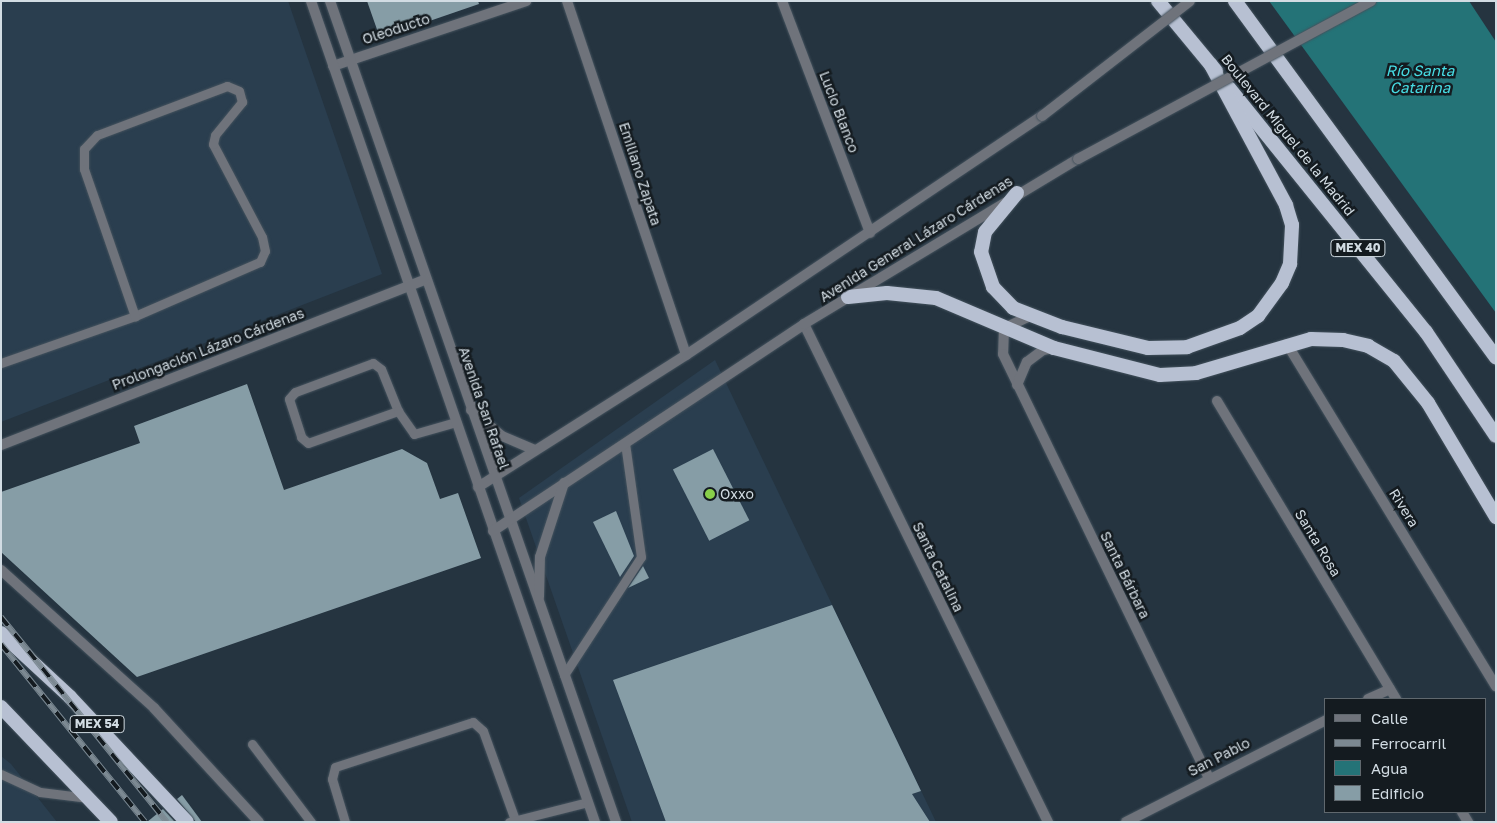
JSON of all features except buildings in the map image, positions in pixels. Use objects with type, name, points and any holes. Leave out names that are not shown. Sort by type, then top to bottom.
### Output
[{"type":"highway","name":"Boulevard Miguel de la Madrid","points":[[1158,1],[1426,332],[1496,436]]},
{"type":"highway","name":"MEX 40","points":[[1235,1],[1496,358]]},
{"type":"highway","points":[[1017,193],[985,232],[981,252],[986,275],[1002,300],[1028,317],[1127,345],[1169,349],[1204,343],[1234,331],[1258,316],[1271,300],[1290,264],[1292,225],[1283,199],[1211,65]]},
{"type":"highway","points":[[848,297],[896,294],[936,298],[1054,348],[1160,375],[1196,372],[1287,344],[1343,340],[1368,346],[1394,361],[1428,403],[1496,516]]},
{"type":"highway","name":"MEX 54","points":[[1,633],[70,696],[188,822]]},
{"type":"highway","points":[[1,708],[91,799],[111,822]]},
{"type":"street","points":[[311,1],[493,531],[596,822]]},
{"type":"street","name":"Avenida San Rafael","points":[[330,1],[424,280],[616,822]]},
{"type":"street","name":"Oleoducto","points":[[333,66],[349,59],[526,1]]},
{"type":"street","name":"Emiliano Zapata","points":[[567,1],[686,355]]},
{"type":"street","name":"Lucio Blanco","points":[[782,1],[870,233]]},
{"type":"street","name":"Avenida General Lázaro Cárdenas","points":[[478,487],[686,355],[1042,116],[1190,1]]},
{"type":"street","name":"Avenida General Lázaro Cárdenas","points":[[493,531],[804,324],[1017,193],[1371,1]]},
{"type":"street","name":"Prolongación Lázaro Cárdenas","points":[[1,445],[424,280]]},
{"type":"street","points":[[1004,328],[1028,317]]},
{"type":"street","name":"Santa Catalina","points":[[804,324],[1048,822]]},
{"type":"street","name":"Santa Bárbara","points":[[1004,328],[1001,344],[1017,385],[1208,777]]},
{"type":"street","name":"Rivera","points":[[1287,344],[1496,686]]},
{"type":"street","points":[[1017,385],[1027,362],[1043,350],[1054,348]]},
{"type":"street","name":"Santa Rosa","points":[[1217,401],[1395,698]]},
{"type":"street","points":[[470,410],[502,436],[535,450]]},
{"type":"street","points":[[538,603],[540,557],[564,482]]},
{"type":"street","points":[[1,570],[154,708],[258,822]]},
{"type":"street","points":[[1370,698],[1390,689]]},
{"type":"street","name":"San Pablo","points":[[1126,822],[1208,777],[1324,721]]},
{"type":"lane","points":[[1,364],[135,316],[260,262],[265,251],[262,237],[213,144],[215,135],[242,102],[239,92],[227,86],[97,135],[84,149],[84,169],[135,316]]},
{"type":"lane","points":[[398,411],[308,443],[301,437],[289,399],[295,392],[374,363],[381,369],[398,411],[414,434],[456,422]]},
{"type":"lane","points":[[564,675],[641,557],[625,442]]},
{"type":"lane","points":[[345,822],[332,779],[335,767],[473,722],[483,731],[512,821],[588,802]]},
{"type":"lane","points":[[252,744],[312,822]]},
{"type":"lane","points":[[1,774],[40,792],[91,799]]},
{"type":"shaded area","points":[[1,1],[288,1],[382,274],[1,422]]},
{"type":"shaded area","points":[[715,360],[936,822],[632,822],[519,498]]},
{"type":"shaded area","points":[[1,756],[11,764],[57,822],[1,822]]},
{"type":"water","name":"Río Santa Catarina","points":[[1269,1],[1469,1],[1496,42],[1496,313]]},
{"type":"railway","points":[[1,617],[167,822]]},
{"type":"railway","points":[[1,644],[145,822]]},
{"type":"place","name":"Oxxo","points":[[710,494]]}]
